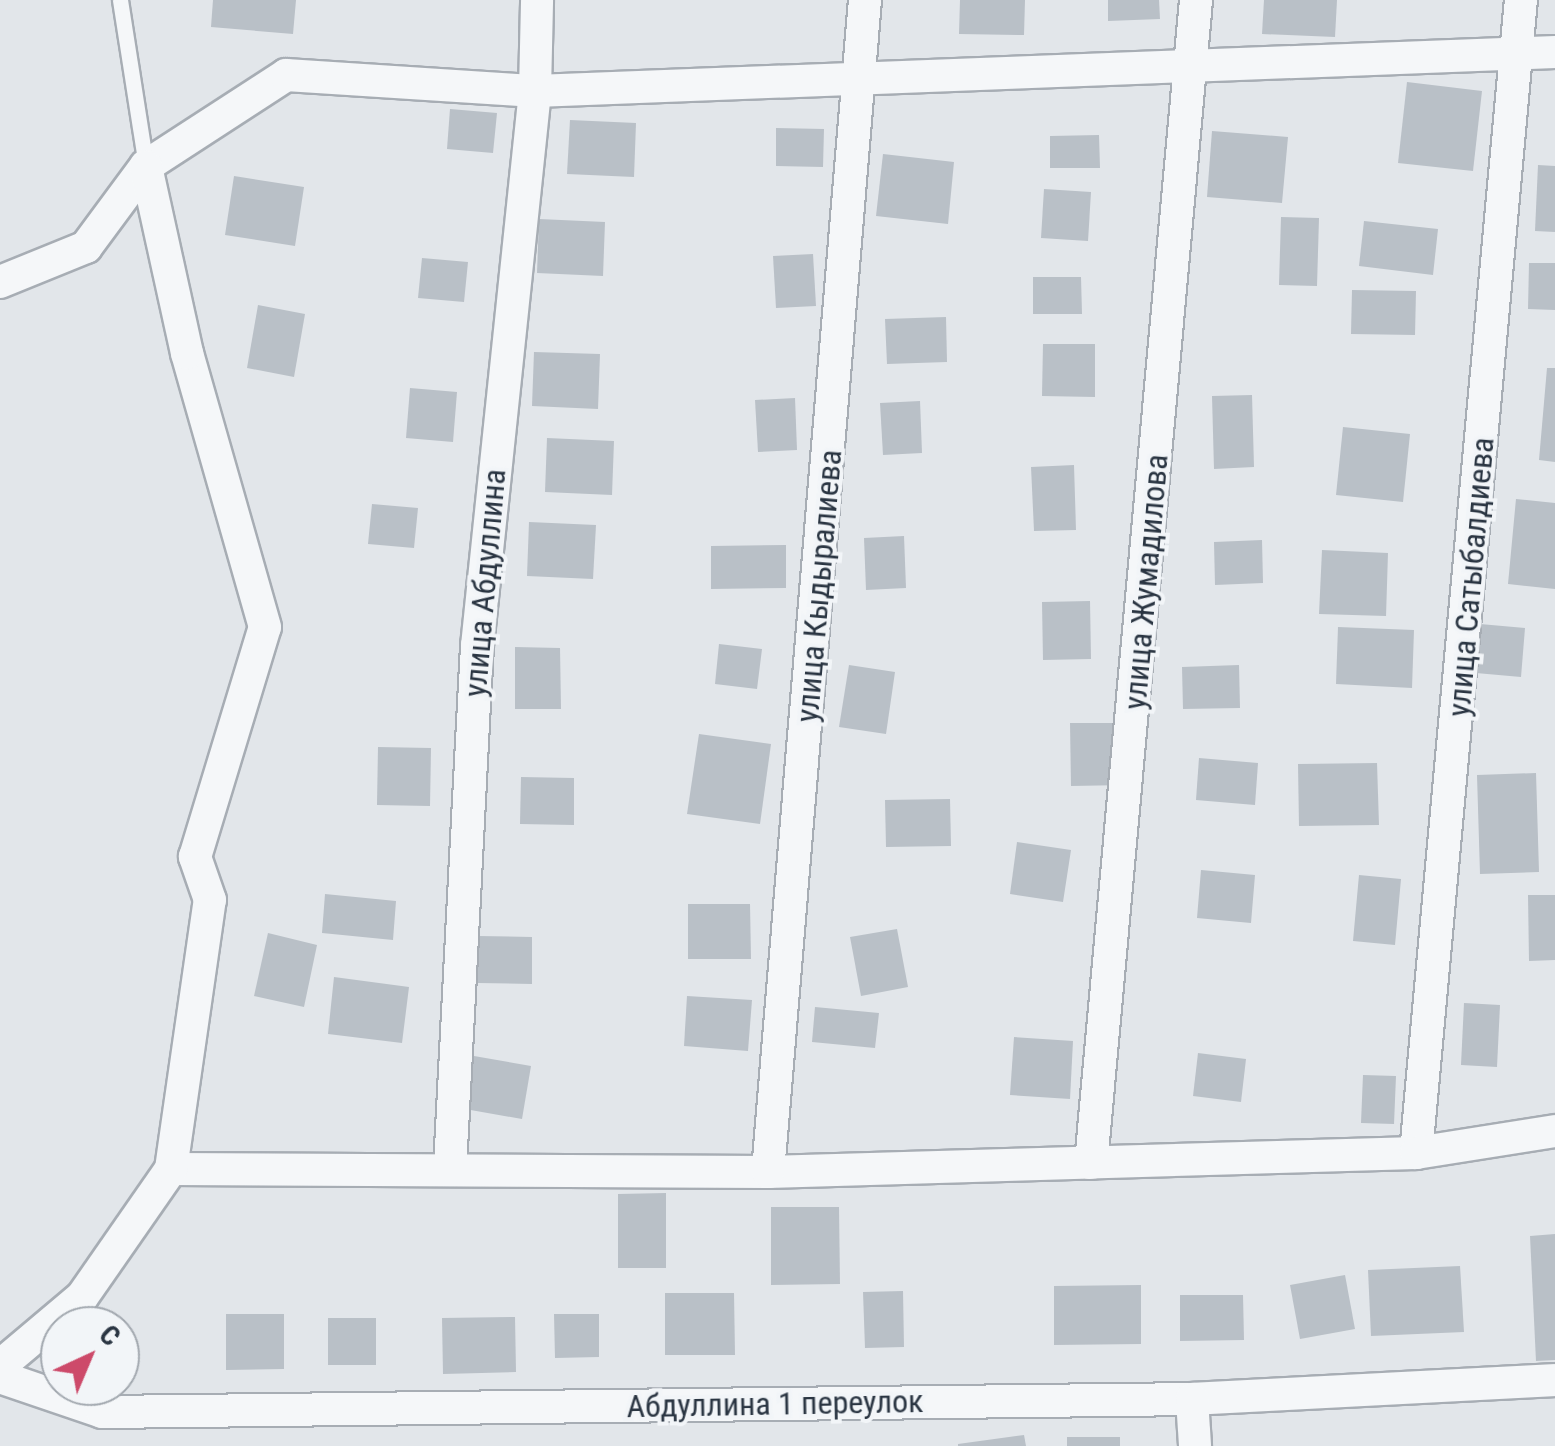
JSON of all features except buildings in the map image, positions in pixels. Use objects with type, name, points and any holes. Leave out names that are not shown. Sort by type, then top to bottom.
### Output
[{"type":"street","name":"улица Абдуллина","points":[[450,1168],[477,646],[535,91],[537,0]]},
{"type":"street","name":"улица Кыдыралиева","points":[[768,1172],[863,76],[865,0]]},
{"type":"street","name":"улица Жумадилова","points":[[1091,1163],[1194,65],[1196,0]]},
{"type":"street","name":"улица Сатыбалдиева","points":[[1416,1153],[1520,52],[1521,0]]},
{"type":"street","points":[[0,282],[86,248],[146,166],[286,75],[535,91],[1555,52]]},
{"type":"street","points":[[0,1366],[82,1297],[171,1169],[210,900],[195,857],[265,627],[187,353],[146,166]]},
{"type":"street","points":[[171,1169],[768,1172],[1416,1153],[1555,1131]]},
{"type":"street","name":"Абдуллина 1 переулок","points":[[0,1378],[102,1412],[1192,1399],[1555,1380]]},
{"type":"street","points":[[1192,1399],[1196,1446]]},
{"type":"lane","points":[[120,0],[146,166]]}]
